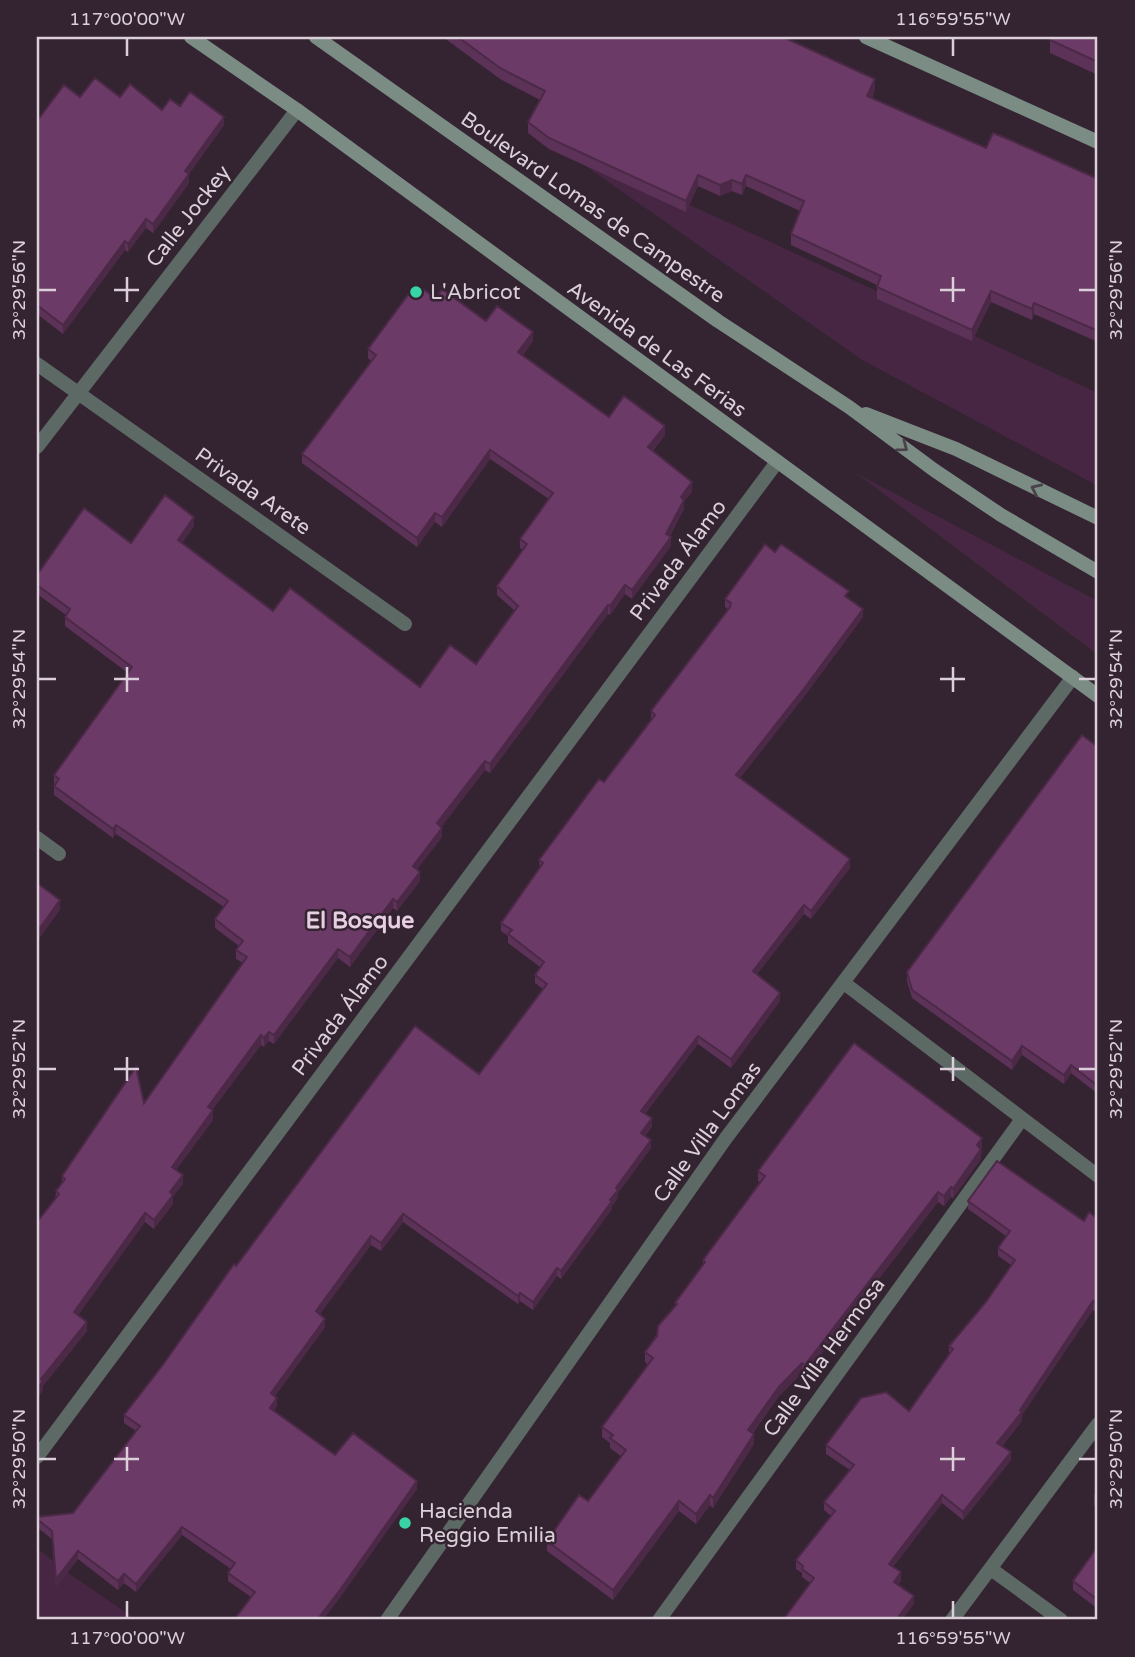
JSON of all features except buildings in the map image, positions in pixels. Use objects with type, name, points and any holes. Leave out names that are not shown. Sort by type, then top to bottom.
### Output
[{"type":"main road","name":"Avenida de Las Ferias","points":[[191,37],[297,110],[1098,696]]},
{"type":"main road","name":"Boulevard Lomas de Campestre","points":[[316,37],[718,321],[849,407],[934,470],[1001,515],[1098,572]]},
{"type":"main road","points":[[866,37],[1098,142]]},
{"type":"main road","name":"Boulevard Lomas de Campestre","points":[[849,407],[956,449],[1098,518]]},
{"type":"street","name":"Calle Jockey","points":[[37,447],[297,110]]},
{"type":"street","name":"Privada Arete","points":[[37,364],[405,624]]},
{"type":"street","name":"Privada Álamo","points":[[37,1457],[777,462]]},
{"type":"street","name":"Calle Villa Lomas","points":[[387,1620],[726,1139],[1073,677]]},
{"type":"street","points":[[37,838],[59,854]]},
{"type":"street","points":[[844,983],[1098,1177]]},
{"type":"street","name":"Calle Villa Hermosa","points":[[659,1620],[1022,1119]]},
{"type":"street","points":[[952,1620],[1098,1424]]},
{"type":"street","points":[[991,1569],[1061,1620]]},
{"type":"shaded area","points":[[547,139],[1098,393],[1098,486],[862,360]]},
{"type":"shaded area","points":[[856,473],[1098,601],[1098,655]]},
{"type":"shaded area","points":[[37,1548],[67,1572],[137,1620],[37,1620]]},
{"type":"place","name":"L'Abricot","points":[[416,292]]},
{"type":"place","name":"Hacienda Reggio Emilia","points":[[405,1523]]},
{"type":"district","name":"El Bosque","points":[[360,920]]}]
